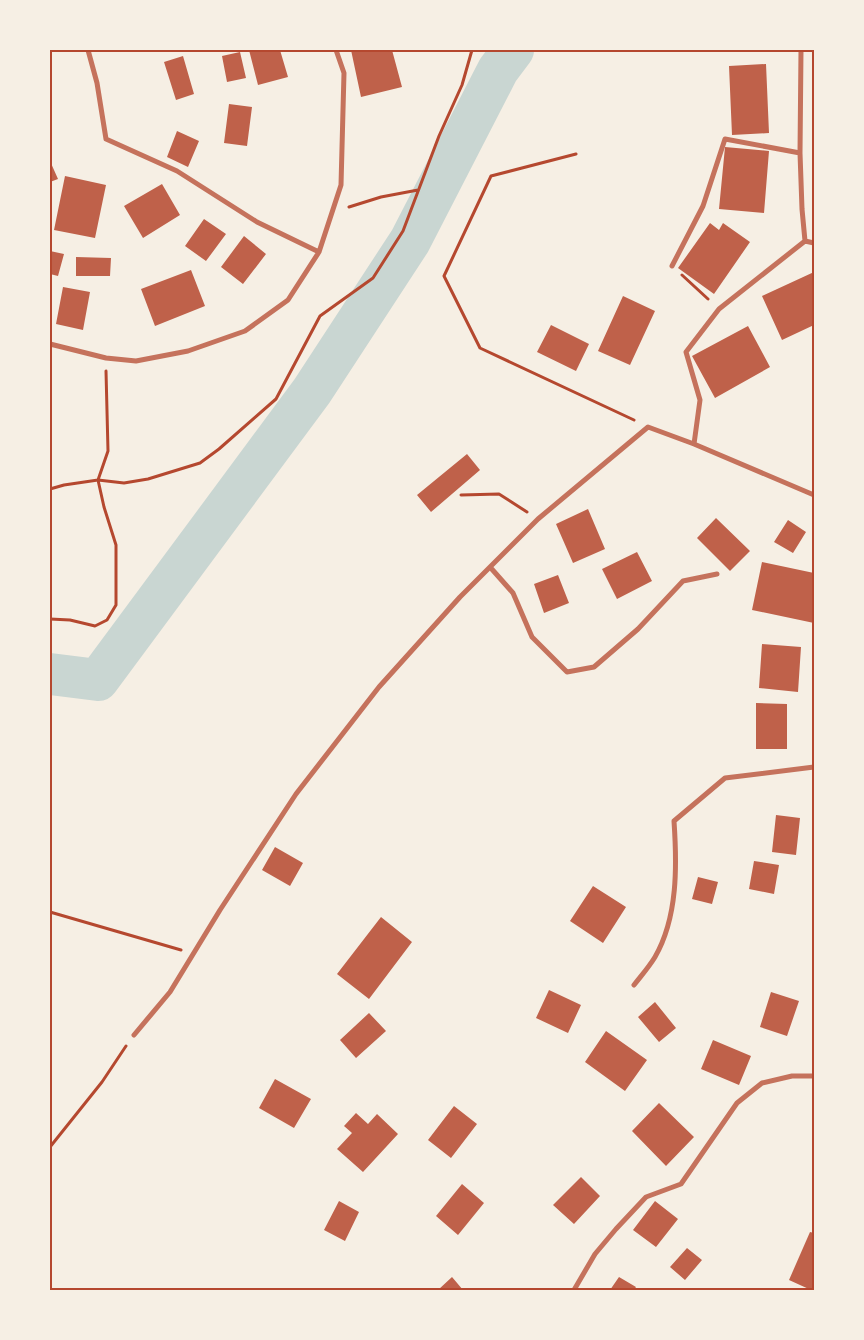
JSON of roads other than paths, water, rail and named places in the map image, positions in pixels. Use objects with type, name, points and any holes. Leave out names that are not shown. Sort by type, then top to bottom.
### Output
[{"type":"street","points":[[88,50],[106,139],[177,171],[257,222],[318,252]]},
{"type":"street","points":[[50,344],[106,358],[136,361],[153,358],[188,351],[245,331],[288,300],[318,252],[340,184],[344,73],[336,50]]},
{"type":"street","points":[[801,50],[800,153],[805,241]]},
{"type":"street","points":[[672,266],[703,206],[724,139],[800,153]]},
{"type":"street","points":[[805,241],[814,243]]},
{"type":"street","points":[[694,444],[700,400],[686,352],[719,309],[805,241]]},
{"type":"street","points":[[134,1035],[170,992],[296,794],[379,687],[460,597],[538,519],[648,426],[814,495]]},
{"type":"street","points":[[490,567],[513,593],[532,637],[567,672],[594,667],[638,629],[683,581],[718,574]]},
{"type":"street","points":[[634,985],[655,957],[672,914],[676,850],[674,820],[724,778],[814,767]]},
{"type":"street","points":[[574,1290],[595,1254],[646,1198],[681,1184],[737,1103],[762,1083],[792,1076],[814,1076]]},
{"type":"waterway","points":[[50,674],[98,680],[312,391],[410,241],[498,70],[513,50]]}]
